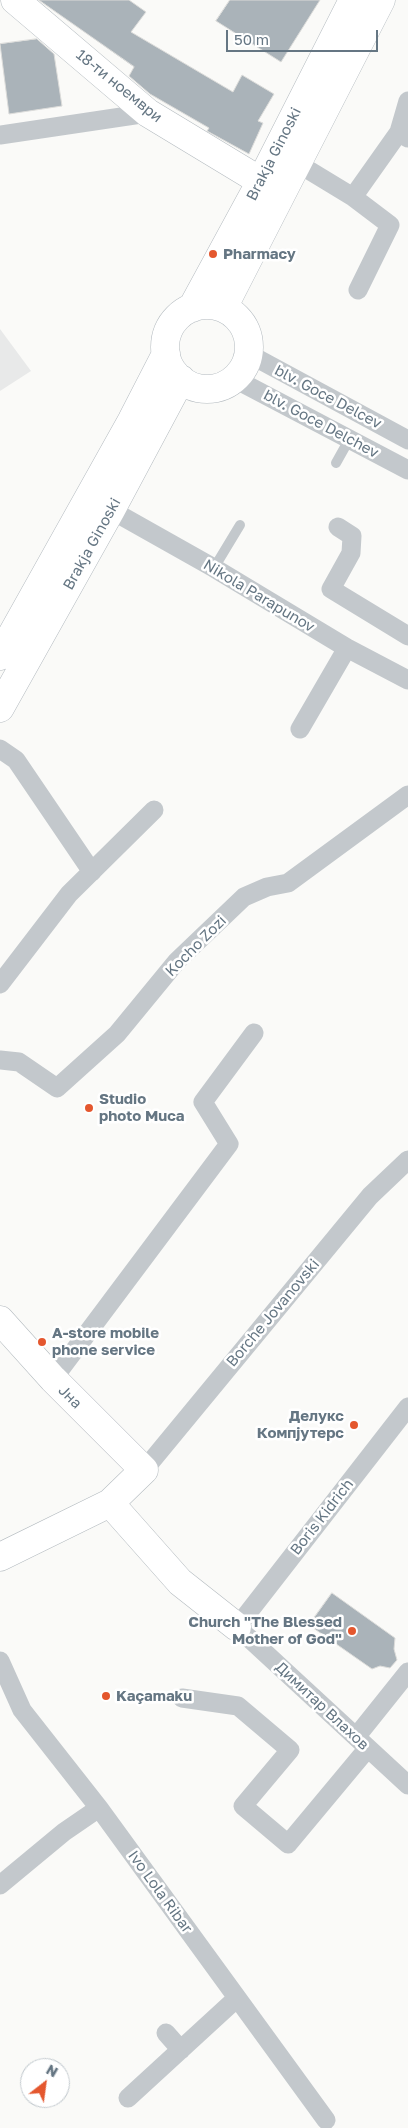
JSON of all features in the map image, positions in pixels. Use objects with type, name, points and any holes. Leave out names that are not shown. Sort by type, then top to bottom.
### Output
[{"type":"street","name":"18-ти ноември","points":[[15,0],[148,113],[271,187]]},
{"type":"street","name":"Brakja Ginoski","points":[[223,308],[271,187],[353,0]]},
{"type":"street","name":"Brakja Ginoski","points":[[0,656],[132,420],[166,354],[166,339],[171,326],[180,315],[192,308],[271,187],[296,163],[381,0]]},
{"type":"street","points":[[353,197],[403,135],[408,101]]},
{"type":"street","points":[[0,135],[148,113]]},
{"type":"street","points":[[296,163],[353,197],[390,225],[358,290]]},
{"type":"street","points":[[166,354],[169,364],[181,379],[194,387],[208,389],[222,386],[235,379],[244,368],[249,354],[249,340],[244,326],[235,315],[223,308],[208,305],[192,308]]},
{"type":"street","name":"blv. Goce Delcev","points":[[249,354],[408,440]]},
{"type":"street","name":"Brakja Ginoski","points":[[0,708],[111,510],[181,379]]},
{"type":"street","name":"blv. Goce Delchev","points":[[235,379],[408,470]]},
{"type":"street","name":"Nikola Parapunov","points":[[111,510],[214,568],[347,648],[408,680]]},
{"type":"street","points":[[338,527],[352,536],[351,553],[331,588],[408,636]]},
{"type":"street","points":[[300,729],[347,648]]},
{"type":"street","points":[[0,749],[16,760],[92,872]]},
{"type":"street","name":"Kocho Zozi","points":[[0,1060],[19,1062],[57,1088],[117,1034],[178,961],[244,897],[267,887],[288,883],[408,795]]},
{"type":"street","points":[[0,984],[69,894],[154,810]]},
{"type":"street","points":[[53,1379],[229,1144],[203,1102],[254,1033]]},
{"type":"street","name":"Borche Jovanovski","points":[[144,1470],[370,1196],[408,1160]]},
{"type":"street","name":"Јна","points":[[0,1320],[53,1379],[144,1470]]},
{"type":"street","name":"Boris Kidrich","points":[[237,1627],[408,1407]]},
{"type":"street","points":[[0,1557],[110,1503],[144,1470]]},
{"type":"street","points":[[110,1503],[180,1582],[237,1627]]},
{"type":"street","name":"Димитар Влахов","points":[[237,1627],[362,1742],[406,1778]]},
{"type":"street","name":"Ivo Lola Ribar","points":[[0,1661],[22,1710],[99,1808],[328,2125]]},
{"type":"street","points":[[182,1698],[238,1706],[290,1750],[244,1806],[288,1844],[362,1742],[408,1672]]},
{"type":"street","points":[[0,1885],[64,1832],[99,1808]]},
{"type":"street","points":[[128,2098],[237,1998]]},
{"type":"street","points":[[166,2033],[181,2050]]},
{"type":"lane","points":[[336,463],[350,438]]},
{"type":"lane","points":[[214,568],[240,525]]},
{"type":"shaded area","points":[[0,329],[31,371],[0,391]]},
{"type":"building","points":[[39,0],[129,0],[146,12],[131,32],[233,92],[242,75],[274,94],[258,121],[263,123],[249,154],[207,131],[209,128],[150,94],[129,76],[134,67]]},
{"type":"building","points":[[230,0],[320,0],[281,62],[216,21]]},
{"type":"building","points":[[37,39],[54,54],[62,106],[9,114],[0,44]]},
{"type":"building","name":"Church \"Тhe Blessed Mother of God\"","points":[[332,1593],[395,1638],[394,1649],[397,1660],[390,1668],[380,1666],[372,1669],[309,1625]]},
{"type":"place","name":"Pharmacy","points":[[213,254]]},
{"type":"place","name":"Studio photo Muca","points":[[89,1108]]},
{"type":"place","name":"A-store mobile phone service","points":[[42,1342]]},
{"type":"place","name":"Делукс Компјутерс","points":[[354,1425]]},
{"type":"place","name":"Church \"Тhe Blessed Mother of God\"","points":[[352,1631]]},
{"type":"place","name":"Kaçamaku","points":[[106,1696]]}]
